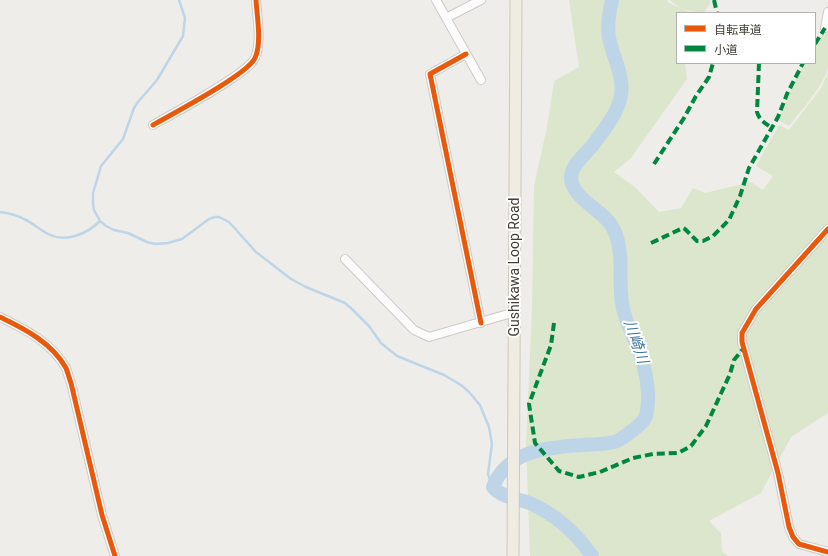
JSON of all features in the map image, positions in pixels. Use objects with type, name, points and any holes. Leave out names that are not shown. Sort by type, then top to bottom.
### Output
[{"type":"main road","name":"Gushikawa Loop Road","points":[[513,556],[516,0]]},
{"type":"street","points":[[152,125],[236,76],[255,59],[258,45],[256,0]]},
{"type":"street","points":[[436,0],[481,80]]},
{"type":"street","points":[[446,18],[481,0]]},
{"type":"street","points":[[824,28],[828,12]]},
{"type":"street","points":[[466,54],[430,74],[481,323]]},
{"type":"street","points":[[828,228],[756,309],[742,333],[742,342],[778,473],[792,537],[799,544],[828,552]]},
{"type":"street","points":[[345,259],[414,330],[429,337],[481,323],[514,312]]},
{"type":"street","points":[[0,317],[39,339],[50,348],[66,368],[71,383],[102,515],[115,556]]},
{"type":"green space","points":[[569,0],[667,0],[669,3],[690,12],[676,12],[676,64],[685,64],[687,79],[631,158],[614,172],[636,188],[659,212],[681,208],[693,188],[705,193],[751,182],[763,190],[773,176],[756,166],[779,125],[789,130],[821,88],[828,73],[828,413],[791,437],[761,493],[709,521],[721,533],[722,551],[728,556],[530,556],[526,444],[532,309],[534,186],[547,127],[554,81],[579,67]]},
{"type":"green space","points":[[670,0],[710,0],[711,2],[705,12],[686,10]]},
{"type":"green space","points":[[826,29],[828,30],[828,67],[826,74],[812,98],[789,126],[778,120],[796,79],[805,64],[816,64],[816,45]]},
{"type":"waterway","points":[[179,0],[185,18],[183,36],[157,80],[134,108],[123,139],[101,166],[93,193],[94,210],[100,221],[114,230],[128,233],[155,244],[168,243],[182,239],[209,219],[215,217],[219,217],[229,222],[256,252],[291,279],[306,287],[345,303],[369,326],[381,343],[397,356],[444,375],[461,385],[469,392],[480,405],[489,427],[492,444],[488,474],[493,487]]},
{"type":"waterway","name":"川崎川","points":[[592,556],[580,540],[566,526],[550,514],[532,504],[501,494],[493,487],[499,475],[508,465],[519,458],[543,449],[605,444],[617,441],[639,425],[646,416],[648,402],[647,380],[638,348],[623,309],[620,255],[617,237],[609,222],[576,192],[572,185],[571,177],[573,168],[592,146],[612,118],[620,100],[620,76],[608,33],[612,0]]},
{"type":"waterway","points":[[0,212],[18,216],[30,222],[42,231],[55,237],[62,238],[76,236],[83,233],[95,226],[100,221]]},
{"type":"marked path","points":[[714,0],[717,12]]},
{"type":"marked path","points":[[816,42],[825,28]]},
{"type":"marked path","points":[[654,164],[709,77],[713,64]]},
{"type":"marked path","points":[[759,64],[757,112],[761,119],[772,128]]},
{"type":"marked path","points":[[651,243],[683,228],[697,241],[703,241],[713,236],[729,220],[740,196],[749,168],[778,117],[787,94],[802,64]]},
{"type":"marked path","points":[[554,323],[551,345],[529,404],[535,443],[559,471],[579,477],[600,472],[633,458],[653,454],[678,453],[691,446],[706,426],[730,374],[734,360],[743,349]]},
{"type":"cycle path","points":[[153,125],[224,84],[249,65],[255,58],[258,45],[256,0]]},
{"type":"cycle path","points":[[466,54],[430,74],[481,323]]},
{"type":"cycle path","points":[[828,229],[756,309],[742,333],[742,342],[778,473],[789,527],[793,537],[799,544],[828,552]]},
{"type":"cycle path","points":[[0,317],[28,332],[46,344],[66,368],[71,383],[102,515],[115,556]]}]
